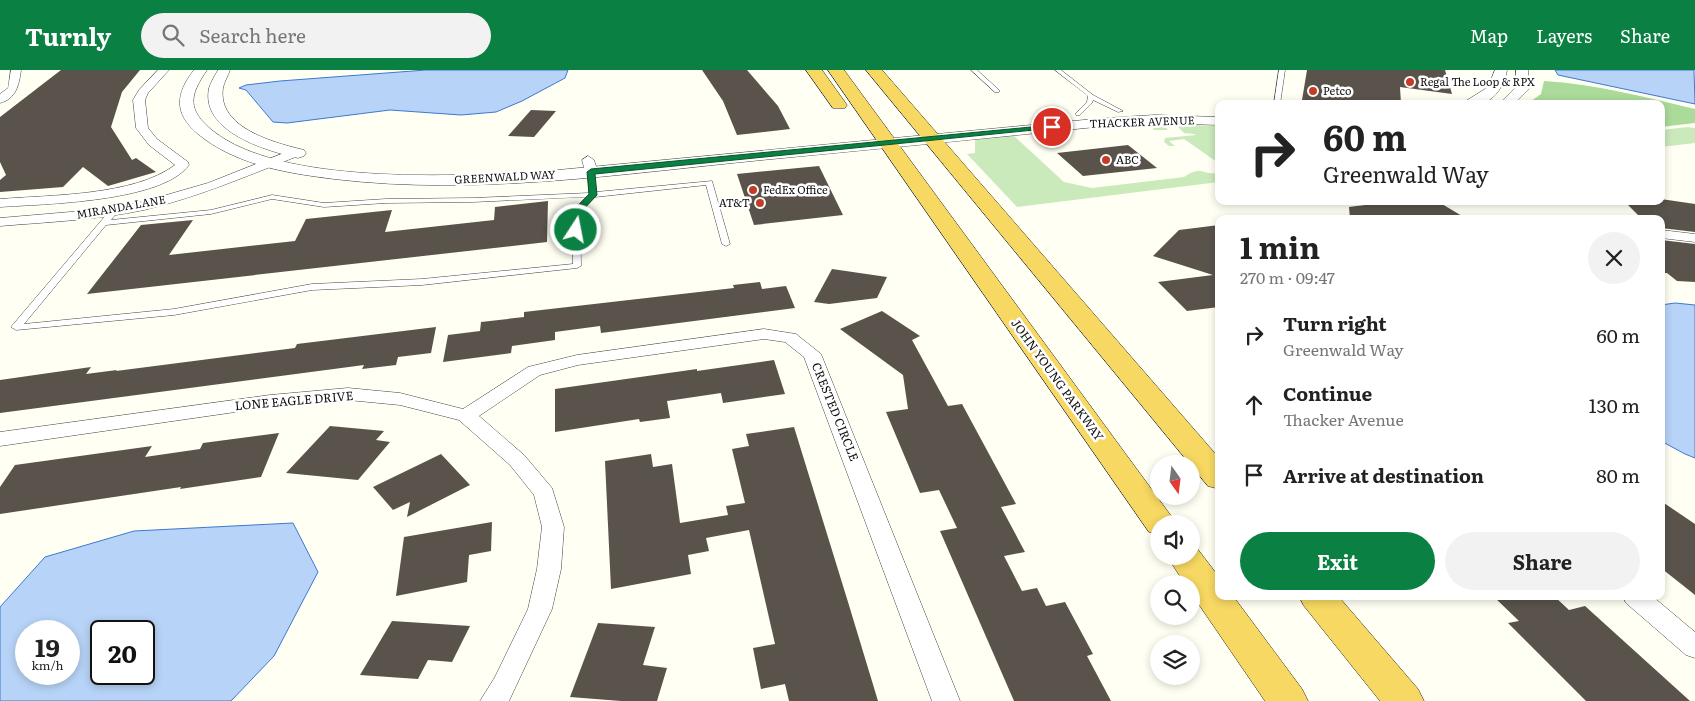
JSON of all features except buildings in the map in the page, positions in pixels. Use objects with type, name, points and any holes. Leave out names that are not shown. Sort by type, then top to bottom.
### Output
[{"type":"highway","points":[[814,70],[831,96],[854,121],[879,136]]},
{"type":"highway","points":[[836,70],[879,136]]},
{"type":"highway","points":[[877,72],[926,134],[1215,473]]},
{"type":"highway","name":"JOHN YOUNG PARKWAY","points":[[879,136],[953,235],[1154,515]]},
{"type":"highway","points":[[1190,565],[1215,599]]},
{"type":"highway","points":[[1216,600],[1288,701]]},
{"type":"highway","points":[[1320,600],[1404,701]]},
{"type":"street","points":[[0,100],[14,89],[16,70]]},
{"type":"street","points":[[0,203],[105,193],[135,188],[177,172],[183,164],[153,142],[142,128],[140,115],[139,100],[143,92],[164,70]]},
{"type":"street","name":"GREENWALD WAY","points":[[201,70],[188,90],[187,110],[191,119],[199,128],[215,140],[244,154],[270,162],[352,176],[420,180],[495,179],[590,166],[879,136]]},
{"type":"street","name":"GREENWALD WAY","points":[[224,70],[214,88],[216,105],[220,115],[228,123],[252,137],[294,153],[350,163],[416,168],[590,166]]},
{"type":"street","points":[[1476,100],[1491,92],[1497,85],[1501,70]]},
{"type":"street","points":[[1510,100],[1522,89],[1522,70]]},
{"type":"street","name":"THACKER AVENUE","points":[[926,134],[1078,114],[1175,110],[1215,112]]},
{"type":"street","points":[[1105,122],[1120,116],[1120,111]]},
{"type":"street","name":"THACKER AVENUE","points":[[879,136],[1156,119],[1215,121]]},
{"type":"street","name":"MIRANDA LANE","points":[[0,222],[115,210],[162,201],[202,190],[294,153]]},
{"type":"street","points":[[1665,234],[1695,238]]},
{"type":"street","name":"CRESTED CIRCLE","points":[[466,416],[534,371],[577,360],[764,334],[790,338],[812,354],[946,701]]},
{"type":"street","name":"LONE EAGLE DRIVE","points":[[0,440],[270,400],[348,394],[400,399],[466,416],[517,460],[544,493],[553,527],[549,569],[540,609],[504,685],[494,701]]},
{"type":"street","points":[[1640,600],[1695,647]]},
{"type":"lane","points":[[974,70],[997,91]]},
{"type":"lane","points":[[1058,70],[1091,96],[1120,111]]},
{"type":"lane","points":[[1278,100],[1282,70]]},
{"type":"lane","points":[[1078,114],[1090,102],[1091,96]]},
{"type":"lane","points":[[590,166],[593,195]]},
{"type":"lane","points":[[104,223],[211,212],[272,197],[324,204],[474,200],[593,195],[709,183],[726,244]]},
{"type":"lane","points":[[115,210],[16,327],[174,312],[312,287],[422,282],[577,266],[576,212],[593,195]]},
{"type":"green space","points":[[1544,81],[1601,88],[1656,100],[1533,100],[1541,94]]},
{"type":"green space","points":[[1665,102],[1695,109],[1695,123],[1665,127]]},
{"type":"green space","points":[[1160,124],[1215,126],[1215,160],[1184,139],[1169,141],[1175,146],[1169,146],[1164,142],[1165,138],[1196,135],[1184,133],[1177,126],[1165,126],[1168,130],[1154,130],[1152,127]]},
{"type":"green space","points":[[1695,128],[1695,143],[1665,147],[1665,130]]},
{"type":"green space","points":[[1013,135],[1064,182],[1092,188],[1184,177],[1198,171],[1215,173],[1215,182],[1017,207],[967,154],[975,153],[975,139]]},
{"type":"water","points":[[426,70],[568,70],[565,78],[522,101],[496,112],[461,115],[390,110],[287,123],[273,122],[246,90],[239,88],[246,85],[280,81]]},
{"type":"water","points":[[1555,70],[1694,70],[1695,104],[1558,75]]},
{"type":"water","points":[[1675,303],[1695,305],[1695,458],[1665,443],[1665,304]]},
{"type":"water","points":[[293,523],[318,572],[274,656],[231,701],[0,701],[0,607],[45,557],[134,531]]},
{"type":"place","name":"Regal The Loop & RPX","points":[[1410,82]]},
{"type":"place","name":"Petco","points":[[1313,91]]},
{"type":"place","name":"ABC","points":[[1106,160]]},
{"type":"place","name":"FedEx Office","points":[[753,190]]},
{"type":"place","name":"AT&T","points":[[760,203]]},
{"type":"route","points":[[576,230],[576,212],[593,195],[591,172],[1052,127]]}]
